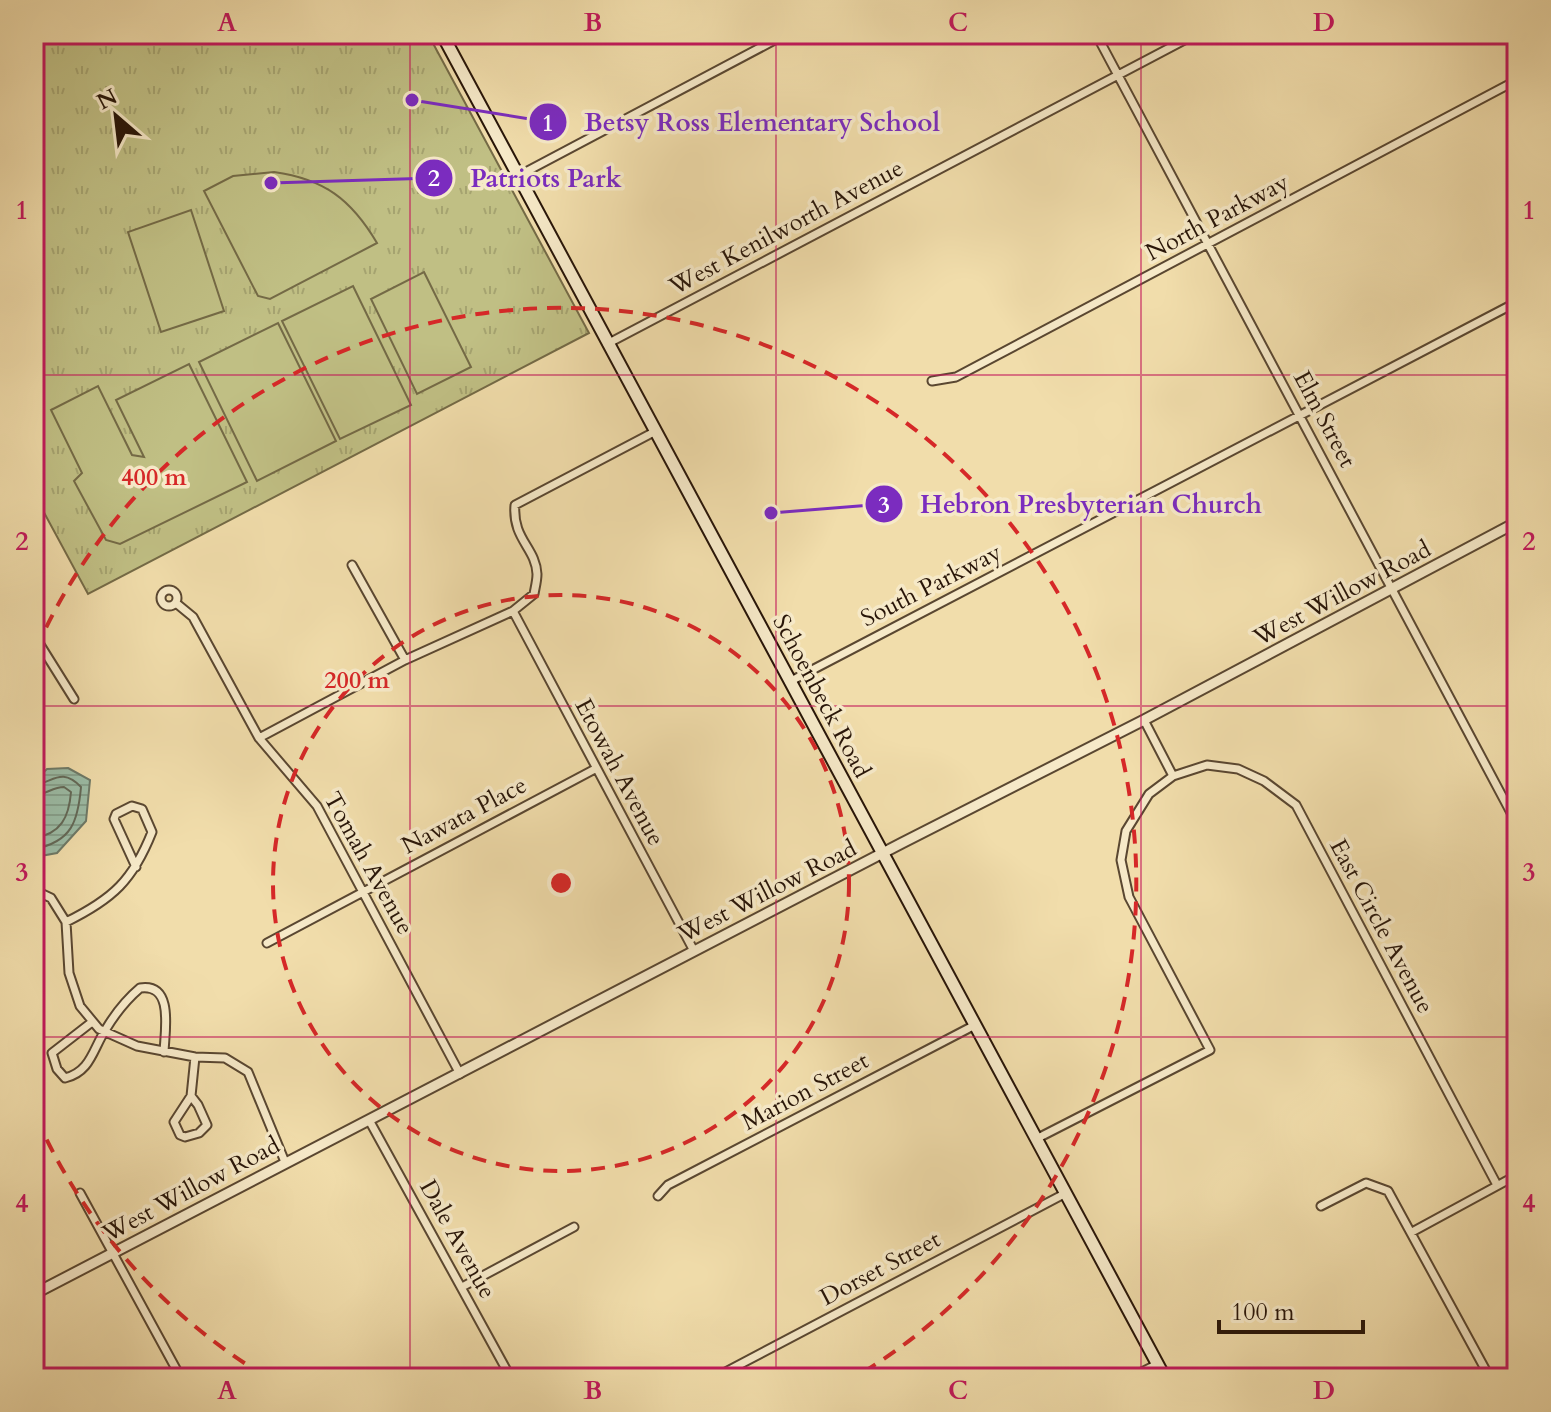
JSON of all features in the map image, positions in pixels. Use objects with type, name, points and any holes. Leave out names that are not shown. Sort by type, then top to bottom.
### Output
[{"type":"main road","name":"Schoenbeck Road","points":[[442,34],[1165,1378]]},
{"type":"street","points":[[518,176],[786,34]]},
{"type":"street","name":"Elm Street","points":[[1096,34],[1517,824]]},
{"type":"street","name":"West Kenilworth Avenue","points":[[607,344],[1196,34]]},
{"type":"street","name":"North Parkway","points":[[932,381],[956,377],[1517,80]]},
{"type":"street","name":"South Parkway","points":[[789,682],[1517,302]]},
{"type":"street","points":[[259,738],[405,660],[513,611],[534,594],[537,574],[514,523],[515,505],[654,432]]},
{"type":"street","name":"West Willow Road","points":[[34,1294],[1144,720],[1517,522]]},
{"type":"street","points":[[352,565],[405,660]]},
{"type":"street","name":"Tomah Avenue","points":[[176,603],[193,617],[259,738],[317,806],[460,1074]]},
{"type":"street","name":"Etowah Avenue","points":[[513,611],[694,951]]},
{"type":"street","points":[[34,635],[74,699]]},
{"type":"street","points":[[1036,1139],[1210,1050],[1129,897],[1121,860],[1126,831],[1149,794],[1173,776],[1144,720]]},
{"type":"street","name":"East Circle Avenue","points":[[1173,776],[1207,765],[1238,769],[1264,781],[1296,805],[1497,1185]]},
{"type":"street","name":"Nawata Place","points":[[267,943],[595,769]]},
{"type":"street","points":[[66,922],[101,904],[130,877],[136,867],[152,832],[142,809],[132,806],[116,814],[114,819],[136,867]]},
{"type":"street","points":[[34,890],[51,898],[66,922],[69,973],[80,1006],[92,1022],[137,1046],[195,1057],[225,1058],[248,1072],[285,1162]]},
{"type":"street","points":[[92,1022],[52,1053],[60,1074],[65,1078],[80,1072],[104,1031],[140,988],[152,988],[164,1000],[164,1052]]},
{"type":"street","name":"Marion Street","points":[[658,1196],[668,1185],[975,1025]]},
{"type":"street","points":[[191,1096],[207,1125],[199,1133],[185,1137],[180,1135],[174,1122],[191,1096],[195,1057]]},
{"type":"street","name":"Dale Avenue","points":[[369,1120],[511,1378]]},
{"type":"street","points":[[1412,1232],[1517,1175]]},
{"type":"street","points":[[1321,1206],[1366,1183],[1388,1191],[1490,1378]]},
{"type":"street","points":[[80,1193],[181,1378]]},
{"type":"street","name":"Dorset Street","points":[[714,1378],[1066,1193]]},
{"type":"street","points":[[462,1287],[574,1227]]},
{"type":"street","points":[[1130,1378],[1158,1364]]},
{"type":"street","points":[[319,1378],[326,1375],[334,1378]]},
{"type":"green space","points":[[34,34],[428,34],[589,333],[88,594],[34,494]]},
{"type":"green space","points":[[274,172],[308,180],[334,194],[357,214],[377,243],[270,299],[258,296],[204,191],[233,176]]},
{"type":"green space","points":[[191,210],[224,311],[161,332],[128,232]]},
{"type":"green space","points":[[424,272],[471,367],[417,394],[371,299]]},
{"type":"green space","points":[[353,286],[411,405],[340,439],[282,321]]},
{"type":"green space","points":[[278,323],[336,441],[257,481],[199,362]]},
{"type":"green space","points":[[189,364],[247,482],[120,544],[106,540],[74,481],[82,473],[51,410],[98,386],[132,455],[144,457],[116,400]]},
{"type":"water","points":[[68,768],[90,780],[86,821],[57,853],[35,857],[34,791],[37,778],[47,769]]},
{"type":"place","name":"Betsy Ross Elementary School","points":[[412,100]]},
{"type":"place","name":"Patriots Park","points":[[271,183]]},
{"type":"place","name":"Hebron Presbyterian Church","points":[[771,513]]}]
